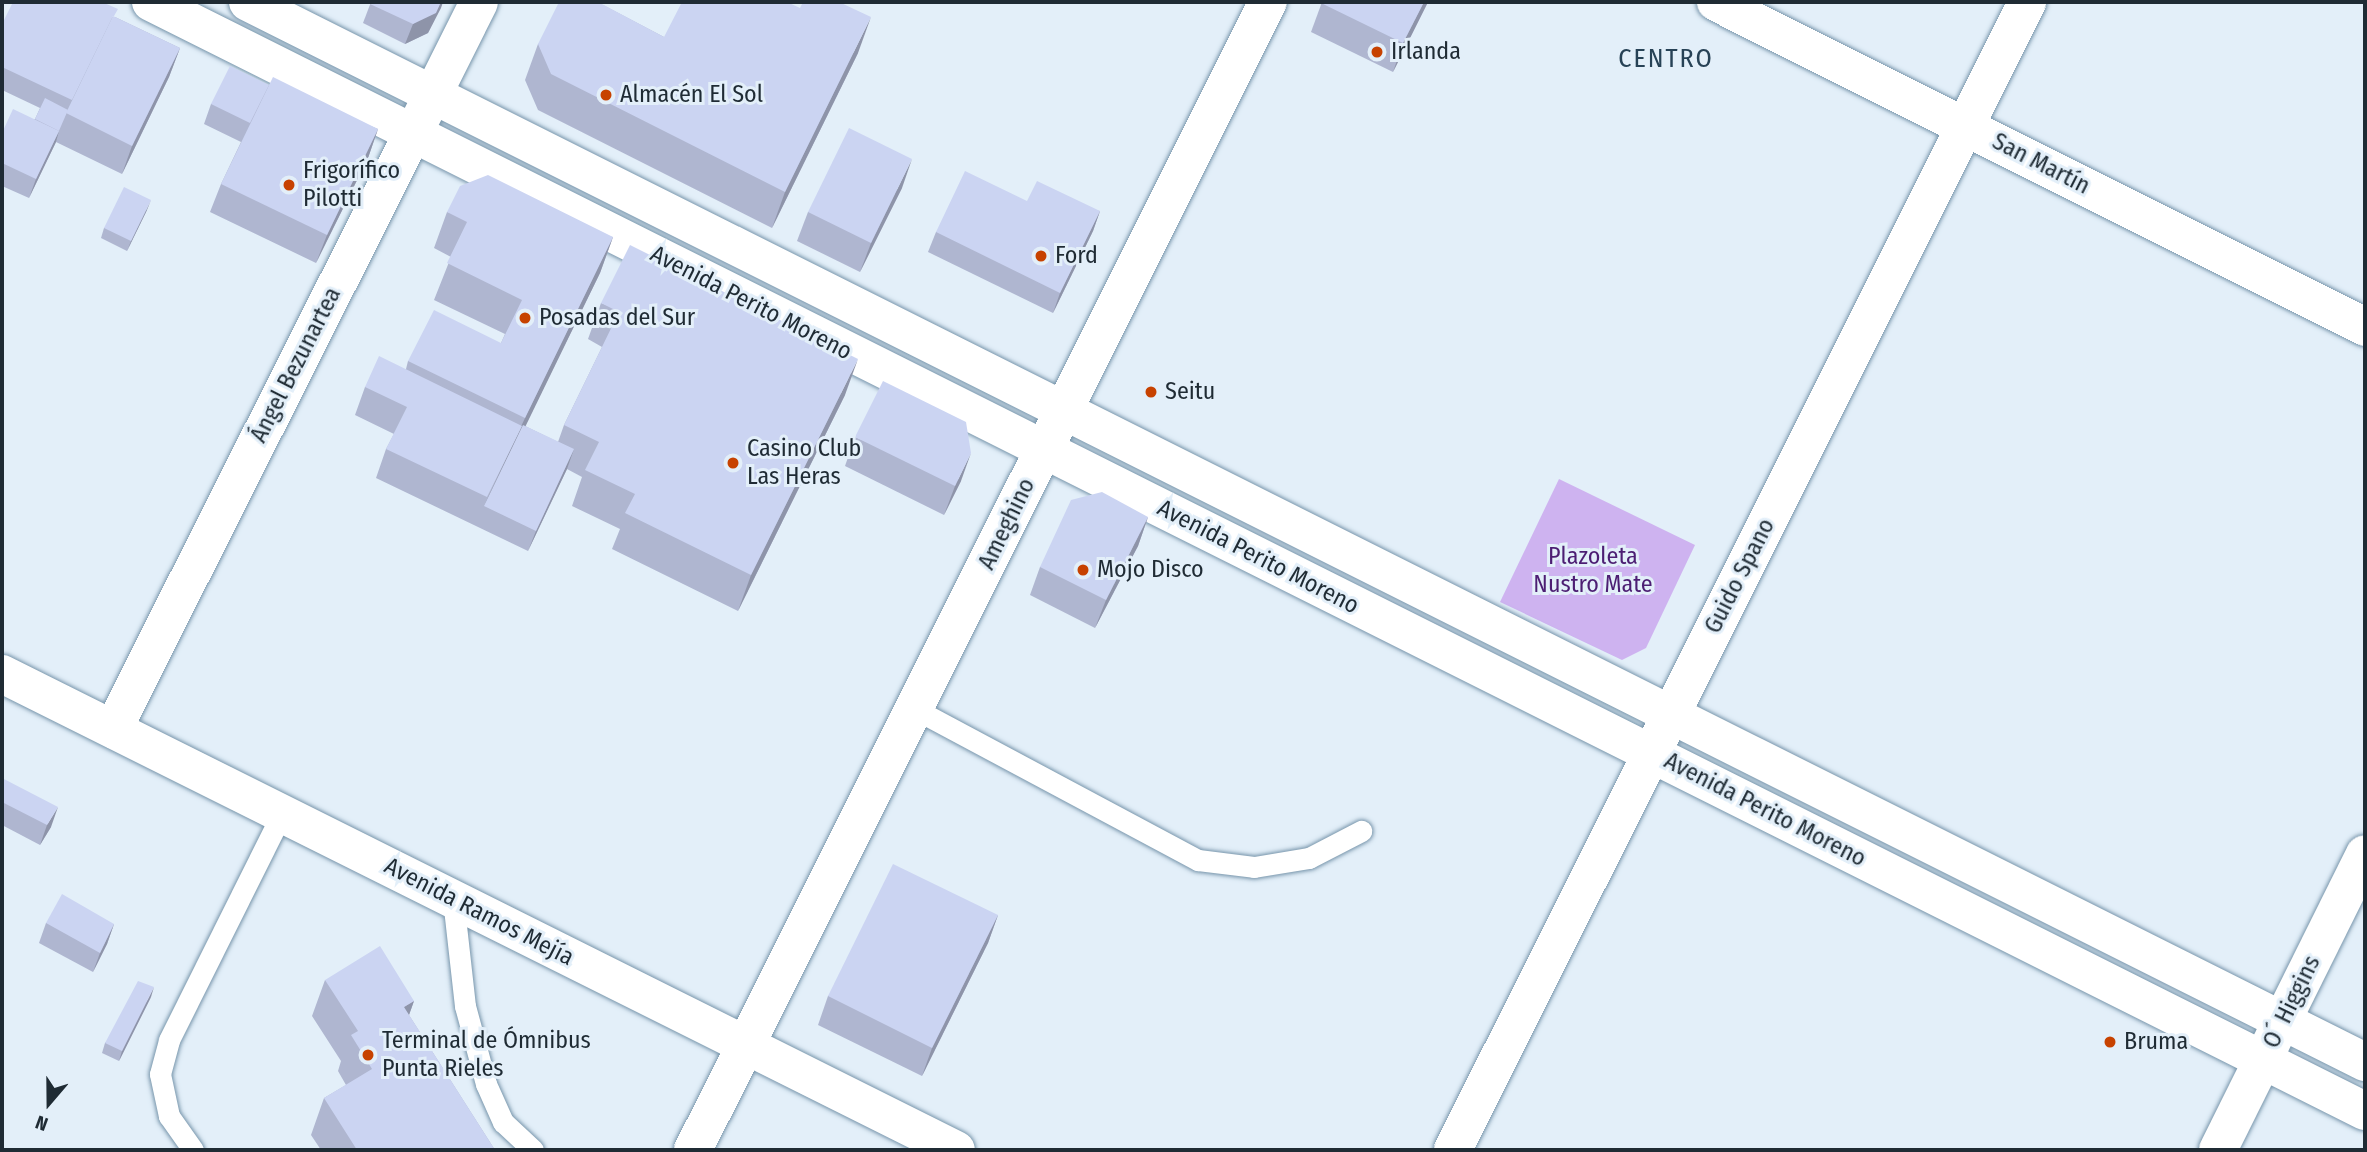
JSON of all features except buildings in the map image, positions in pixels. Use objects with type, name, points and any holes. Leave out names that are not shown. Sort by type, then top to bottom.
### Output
[{"type":"street","name":"Avenida Perito Moreno","points":[[151,2],[2365,1111]]},
{"type":"street","name":"Avenida Perito Moreno","points":[[248,2],[2365,1062]]},
{"type":"street","name":"Ángel Bezunartea","points":[[113,729],[479,2]]},
{"type":"street","name":"Ameghino","points":[[693,1150],[1268,2]]},
{"type":"street","name":"San Martín","points":[[1716,2],[2365,327]]},
{"type":"street","name":"Guido Spano","points":[[1453,1150],[2027,2]]},
{"type":"street","name":"Avenida Ramos Mejía","points":[[2,674],[956,1150]]},
{"type":"street","name":"O´ Higgins","points":[[2218,1150],[2365,854]]},
{"type":"lane","points":[[915,709],[1198,860],[1254,867],[1309,858],[1361,831]]},
{"type":"lane","points":[[193,1150],[169,1116],[160,1074],[169,1041],[282,813]]},
{"type":"lane","points":[[453,899],[465,1006],[486,1084],[503,1122],[533,1150]]},
{"type":"green space","name":"Plazoleta Nustro Mate","points":[[1559,479],[1695,545],[1646,648],[1622,660],[1500,602]]},
{"type":"place","name":"Irlanda","points":[[1377,52]]},
{"type":"place","name":"Almacén El Sol","points":[[606,95]]},
{"type":"place","name":"Frigorífico Pilotti","points":[[289,185]]},
{"type":"place","name":"Ford","points":[[1041,256]]},
{"type":"place","name":"Posadas del Sur","points":[[525,318]]},
{"type":"place","name":"Seitu","points":[[1151,392]]},
{"type":"place","name":"Casino Club Las Heras","points":[[733,463]]},
{"type":"place","name":"Mojo Disco","points":[[1083,570]]},
{"type":"place","name":"Bruma","points":[[2110,1042]]},
{"type":"place","name":"Terminal de Ómnibus Punta Rieles","points":[[368,1055]]},
{"type":"district","name":"CENTRO","points":[[1666,59]]}]
